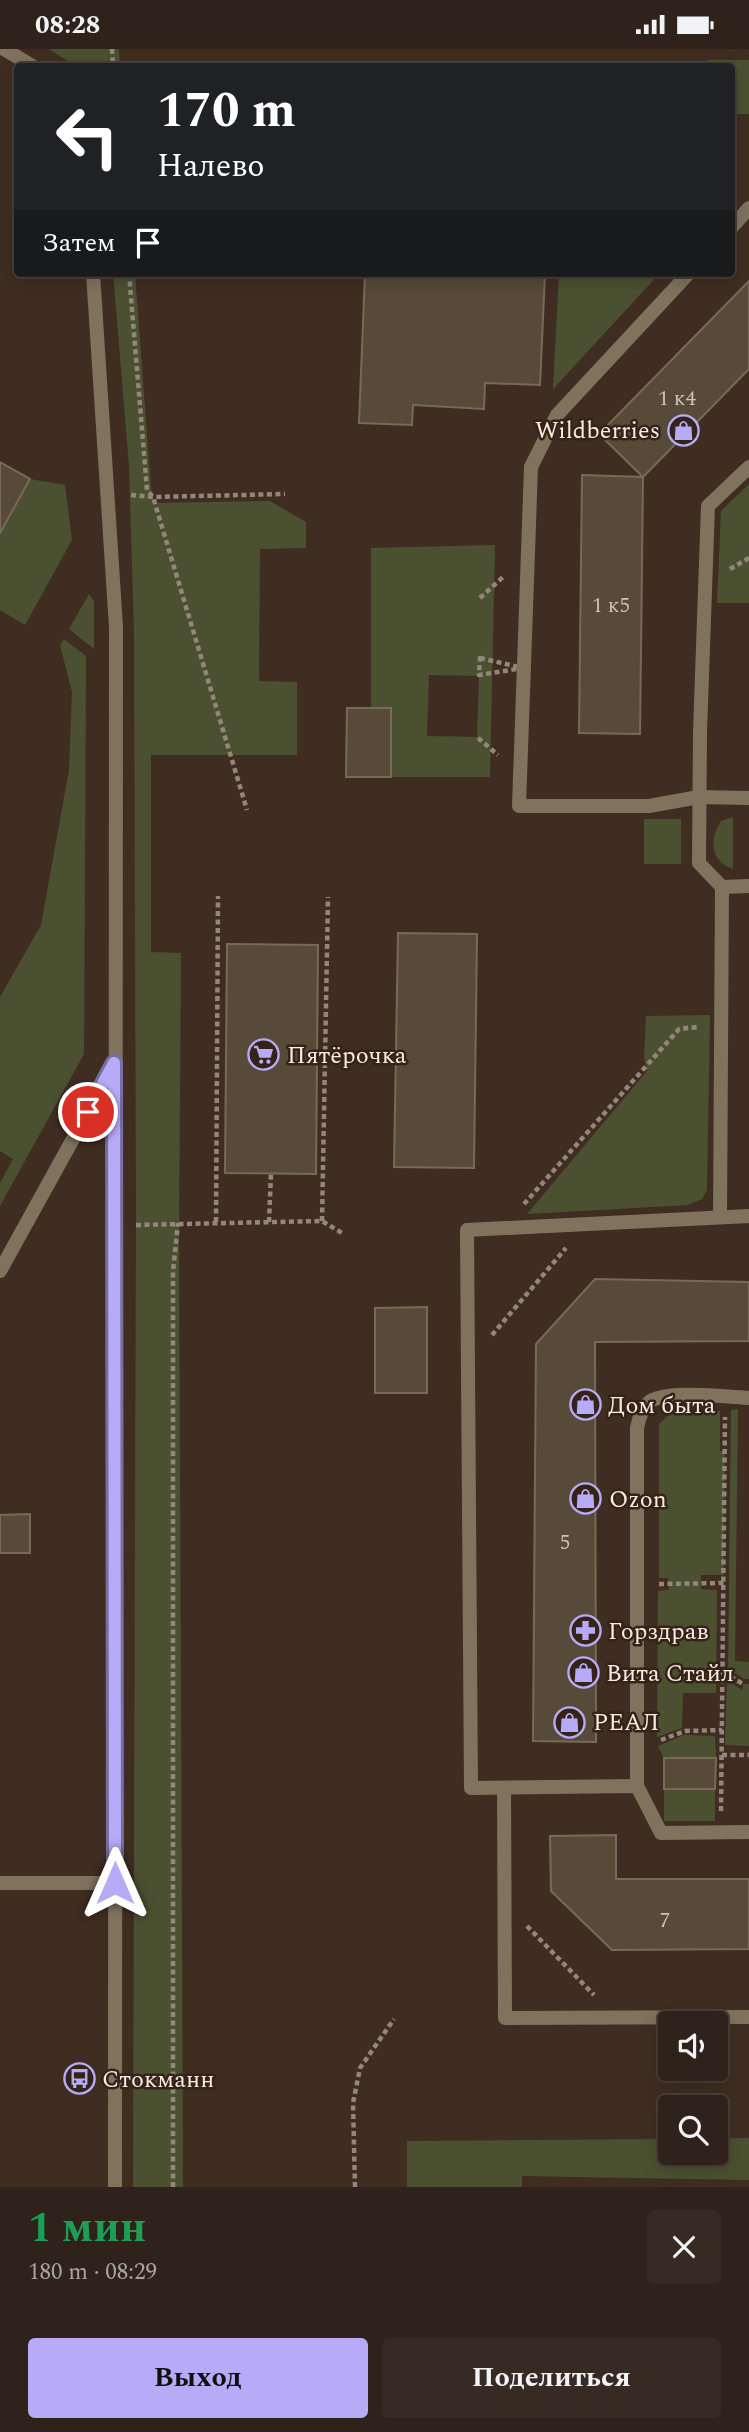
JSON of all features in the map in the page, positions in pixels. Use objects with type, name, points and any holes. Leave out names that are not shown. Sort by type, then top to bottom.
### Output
[{"type":"street","points":[[4,49],[27,63]]},
{"type":"street","points":[[735,224],[749,208]]},
{"type":"street","points":[[93,277],[116,627],[115,2187]]},
{"type":"street","points":[[685,277],[557,415],[531,467],[519,806],[649,806],[699,797],[749,798]]},
{"type":"street","points":[[720,1217],[719,1026],[722,887],[699,863],[708,506],[749,467]]},
{"type":"street","points":[[722,887],[749,886]]},
{"type":"street","points":[[0,1271],[114,1063]]},
{"type":"street","points":[[637,1786],[471,1788],[467,1230],[749,1216]]},
{"type":"street","points":[[749,1398],[662,1396],[649,1402],[641,1413],[637,1428],[637,1786],[661,1833],[749,1832]]},
{"type":"street","points":[[504,1788],[505,2018],[749,2017]]},
{"type":"street","points":[[0,1883],[115,1883]]},
{"type":"path","points":[[129,277],[147,490],[153,497],[247,810]]},
{"type":"path","points":[[130,495],[153,497],[285,494]]},
{"type":"path","points":[[480,658],[523,668],[479,675],[480,658]]},
{"type":"path","points":[[216,1222],[218,896]]},
{"type":"path","points":[[322,1221],[328,897]]},
{"type":"path","points":[[502,1229],[679,1029],[719,1026]]},
{"type":"path","points":[[269,1222],[271,1174]]},
{"type":"path","points":[[136,1225],[322,1221],[342,1233]]},
{"type":"path","points":[[173,2187],[173,1271],[178,1223]]},
{"type":"path","points":[[469,1362],[587,1224]]},
{"type":"path","points":[[721,1832],[726,1397]]},
{"type":"path","points":[[637,1584],[724,1583]]},
{"type":"path","points":[[723,1671],[743,1684]]},
{"type":"path","points":[[637,1750],[685,1731],[722,1730]]},
{"type":"path","points":[[722,1755],[749,1755]]},
{"type":"path","points":[[505,1903],[615,2017]]},
{"type":"path","points":[[355,2187],[353,2103],[360,2068],[394,2019]]},
{"type":"green space","points":[[49,49],[119,49],[120,63],[70,63]]},
{"type":"green space","points":[[707,60],[749,60],[749,114],[735,114],[735,63],[707,63]]},
{"type":"green space","points":[[113,277],[135,277],[152,503],[270,501],[306,522],[306,548],[260,549],[259,681],[297,682],[297,755],[151,755],[151,952],[181,953],[179,1240],[183,2187],[133,2187],[136,1211],[134,634],[129,466]]},
{"type":"green space","points":[[559,277],[656,277],[553,389]]},
{"type":"green space","points":[[30,479],[65,485],[72,540],[25,625],[0,610],[0,533]]},
{"type":"green space","points":[[749,484],[749,603],[717,603],[721,511]]},
{"type":"green space","points":[[495,545],[490,777],[391,777],[391,709],[371,708],[371,548]],"holes":[[[429,675],[479,676],[477,737],[427,736]]]},
{"type":"green space","points":[[89,594],[94,601],[94,649],[69,629]]},
{"type":"green space","points":[[64,639],[86,656],[84,1054],[0,1206],[0,1183],[13,1159],[0,1151],[0,997],[41,925],[69,770],[72,692],[60,645]]},
{"type":"green space","points":[[733,817],[733,869],[720,861],[713,842],[721,821]]},
{"type":"green space","points":[[644,819],[681,819],[681,864],[644,864]]},
{"type":"green space","points":[[710,1015],[707,1190],[702,1199],[688,1205],[527,1214],[647,1071],[644,1058],[646,1016]]},
{"type":"green space","points":[[738,1409],[735,1661],[749,1662],[749,1679],[744,1679],[728,1668],[731,1410]]},
{"type":"green space","points":[[720,1411],[720,1451],[725,1451],[724,1575],[701,1575],[701,1589],[717,1590],[716,1693],[683,1693],[682,1728],[657,1737],[658,1591],[669,1590],[668,1578],[659,1578],[659,1424],[672,1412]]},
{"type":"green space","points":[[727,1680],[742,1690],[743,1684],[749,1684],[749,1746],[725,1745]]},
{"type":"green space","points":[[684,1735],[715,1736],[716,1758],[664,1758],[658,1746]]},
{"type":"green space","points":[[664,1789],[715,1789],[715,1821],[664,1821]]},
{"type":"green space","points":[[728,2138],[749,2138],[749,2180],[522,2176],[522,2187],[407,2187],[407,2141],[658,2139],[658,2165],[728,2165]]},
{"type":"building","points":[[365,277],[545,277],[540,385],[485,383],[484,409],[413,405],[412,425],[359,423]]},
{"type":"building","points":[[749,281],[749,369],[643,477],[599,434]]},
{"type":"building","points":[[0,462],[30,479],[0,533]]},
{"type":"building","points":[[582,475],[643,477],[640,734],[579,733]]},
{"type":"building","points":[[347,708],[391,708],[391,777],[346,777]]},
{"type":"building","points":[[398,933],[477,934],[474,1168],[394,1167]]},
{"type":"building","points":[[227,944],[318,945],[316,1174],[225,1173]]},
{"type":"building","points":[[595,1279],[749,1282],[749,1341],[595,1342],[596,1742],[533,1741],[536,1344]]},
{"type":"building","points":[[427,1307],[427,1393],[375,1393],[375,1308]]},
{"type":"building","points":[[30,1514],[30,1553],[0,1553],[0,1515]]},
{"type":"building","points":[[664,1758],[716,1758],[715,1789],[664,1789]]},
{"type":"building","points":[[616,1835],[616,1879],[749,1879],[749,1949],[612,1950],[551,1891],[550,1836]]},
{"type":"place","name":"Wildberries","points":[[683,430]]},
{"type":"place","name":"Пятёрочка","points":[[264,1055]]},
{"type":"place","name":"Дом быта","points":[[585,1405]]},
{"type":"place","name":"Ozon","points":[[586,1499]]},
{"type":"place","name":"Горздрав","points":[[585,1631]]},
{"type":"place","name":"Вита Стайл","points":[[583,1673]]},
{"type":"place","name":"РЕАЛ","points":[[570,1722]]},
{"type":"place","name":"Стокманн","points":[[79,2079]]},
{"type":"route","points":[[88,1112],[114,1063],[115,1883]]}]
